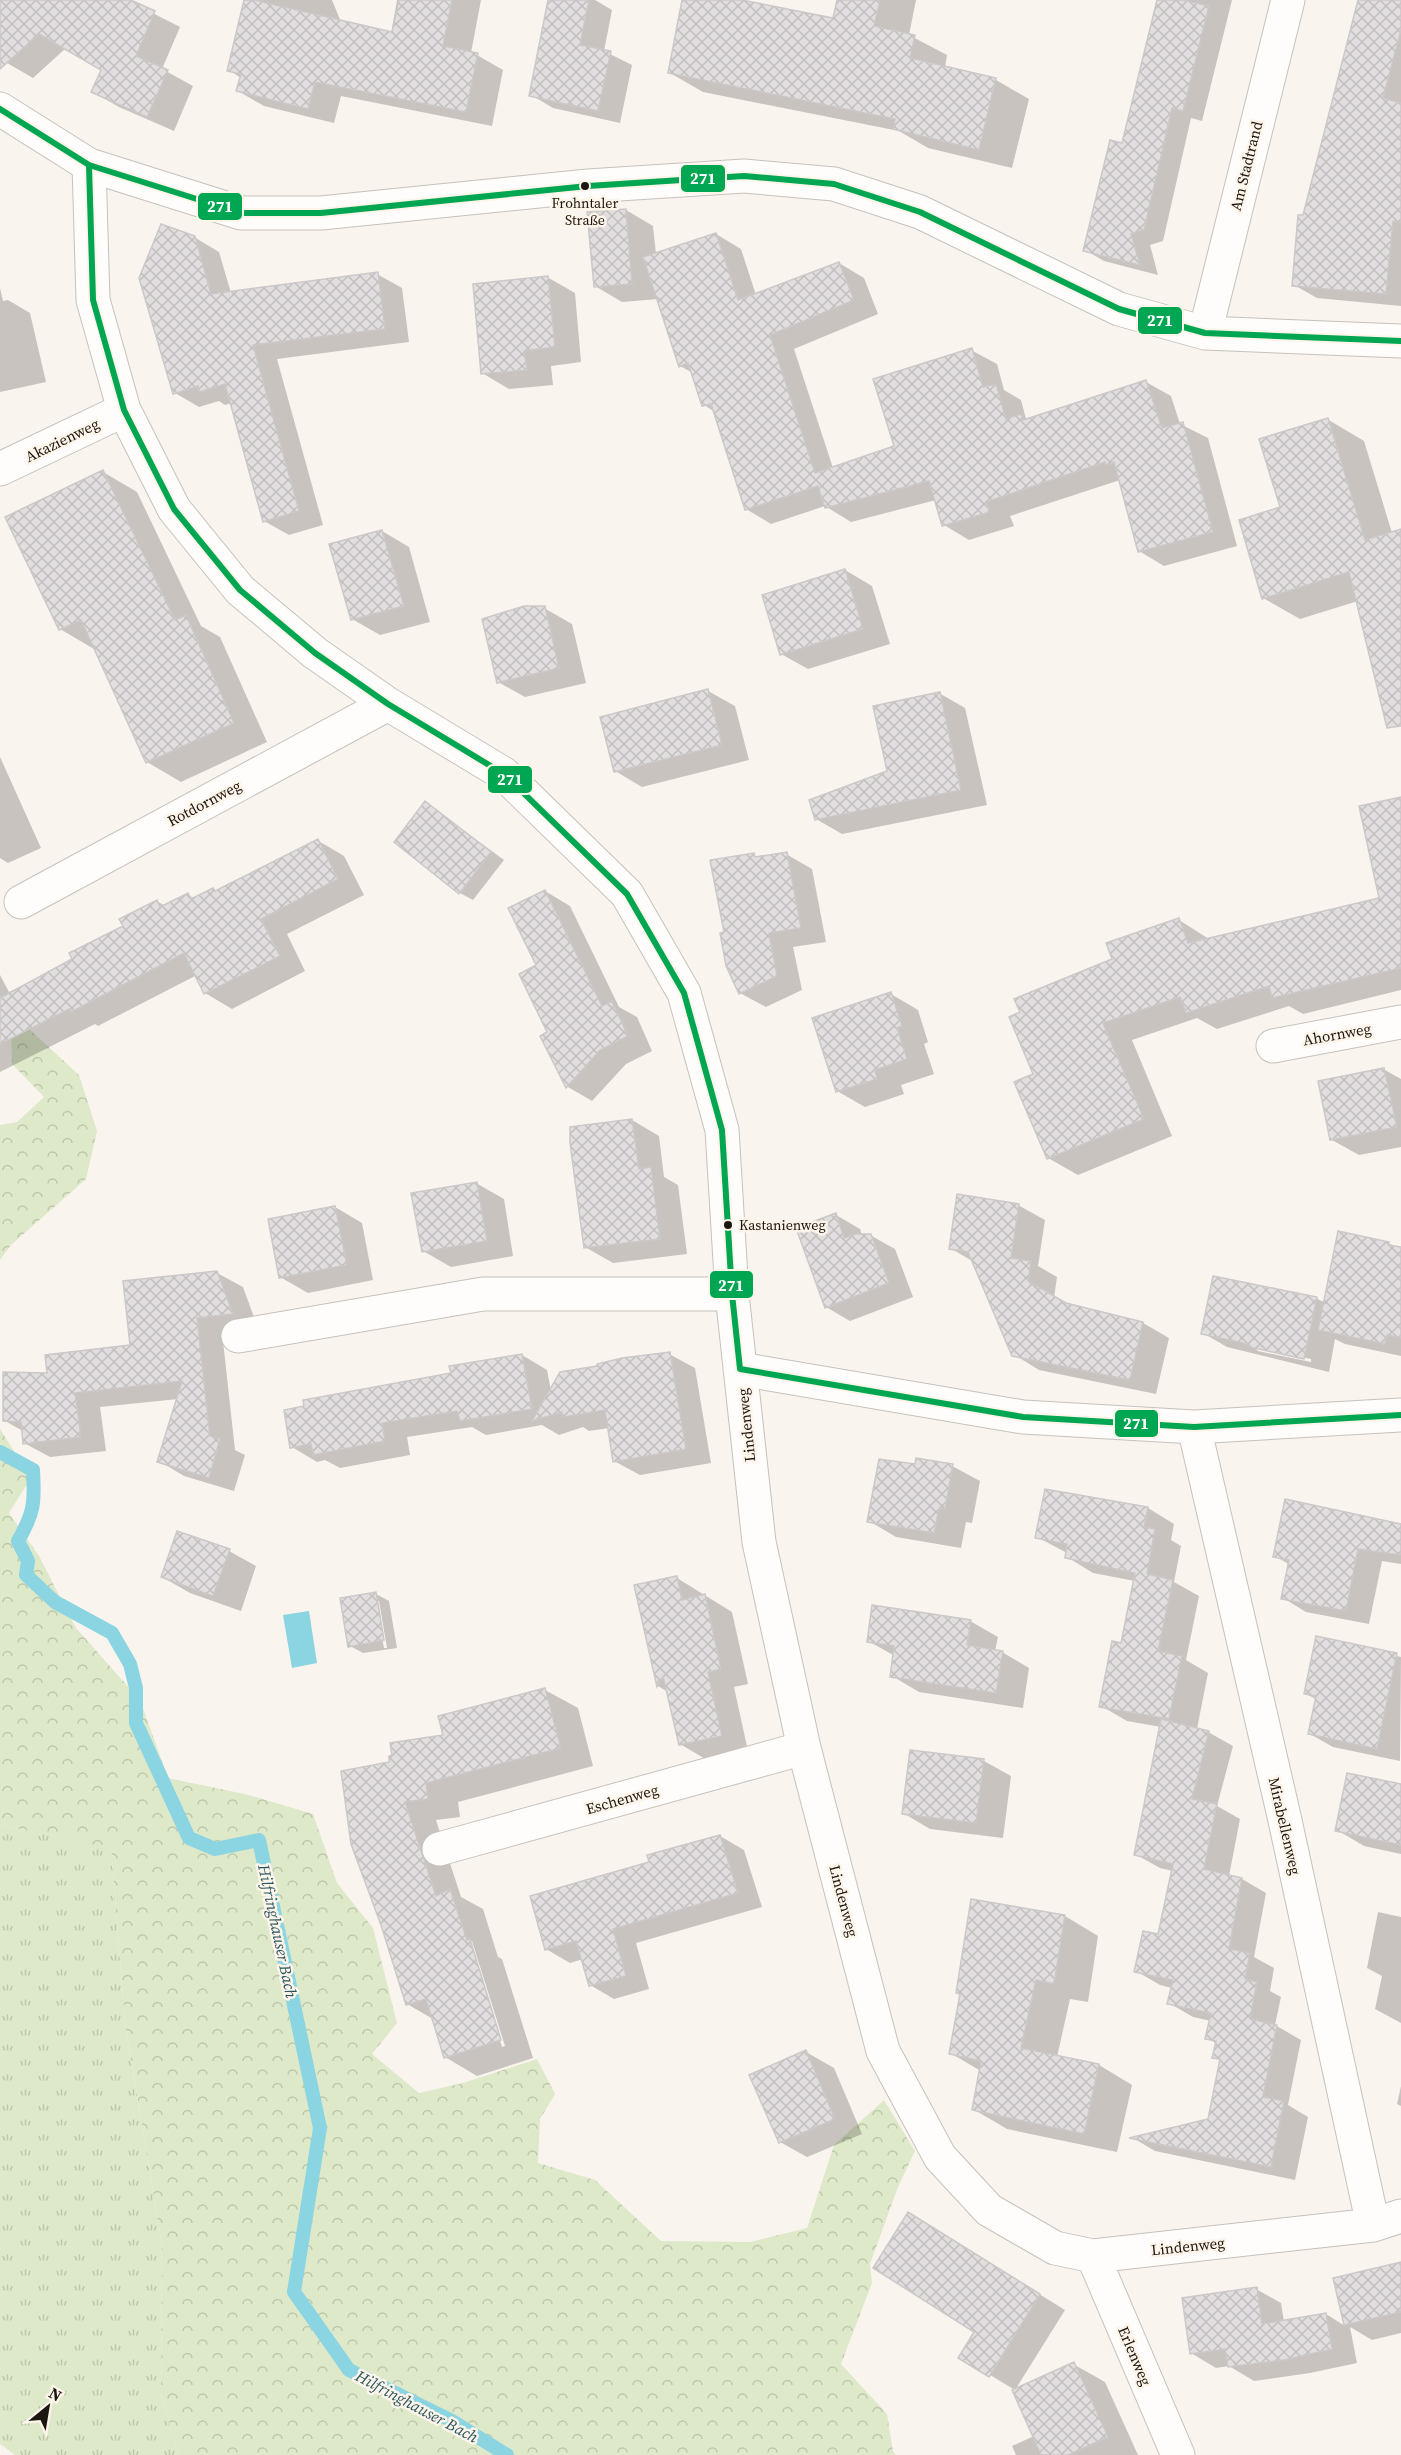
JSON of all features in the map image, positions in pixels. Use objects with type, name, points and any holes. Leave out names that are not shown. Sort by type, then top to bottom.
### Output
[{"type":"street","name":"Am Stadtrand","points":[[1205,333],[1288,0]]},
{"type":"street","points":[[0,109],[89,165],[242,213],[321,213],[588,186],[744,176],[834,184],[920,212],[1119,309],[1205,333],[1401,341]]},
{"type":"street","name":"Lindenweg","points":[[89,165],[93,300],[124,410],[174,509],[240,590],[315,653],[388,704],[504,774],[627,894],[684,993],[722,1130],[732,1294],[759,1542],[804,1748],[883,2051],[940,2157],[989,2210],[1055,2248],[1093,2256],[1387,2221]]},
{"type":"street","name":"Akazienweg","points":[[0,470],[124,410]]},
{"type":"street","name":"Rotdornweg","points":[[21,902],[388,704]]},
{"type":"street","name":"Ahornweg","points":[[1273,1046],[1401,1022]]},
{"type":"street","points":[[238,1336],[483,1294],[732,1294]]},
{"type":"street","points":[[740,1369],[1023,1417],[1194,1427],[1401,1415]]},
{"type":"street","name":"Mirabellenweg","points":[[1194,1427],[1284,1816],[1387,2221]]},
{"type":"street","name":"Eschenweg","points":[[439,1849],[804,1748]]},
{"type":"street","name":"Erlenweg","points":[[1093,2256],[1178,2455]]},
{"type":"green space","points":[[0,1002],[79,1075],[97,1131],[86,1179],[11,1245],[0,1260],[0,1125],[17,1122],[44,1097],[12,1064],[11,1026]]},
{"type":"green space","points":[[0,1429],[31,1478],[9,1513],[39,1556],[76,1628],[140,1700],[168,1778],[249,1795],[313,1814],[337,1883],[373,1928],[397,2023],[372,2054],[419,2093],[463,2083],[537,2059],[555,2094],[540,2119],[538,2163],[595,2180],[661,2241],[750,2242],[807,2228],[834,2145],[884,2100],[915,2151],[898,2187],[870,2264],[872,2283],[841,2364],[887,2414],[893,2451],[896,2455],[179,2455],[161,2396],[162,2246],[125,2023],[111,1848],[0,1825]]},
{"type":"green space","points":[[0,1825],[111,1847],[125,2023],[162,2246],[161,2396],[179,2455],[15,2455],[0,2444]]},
{"type":"water","points":[[309,1611],[317,1663],[292,1668],[283,1615]]},
{"type":"building","points":[[0,0],[131,0],[155,11],[136,56],[168,70],[147,117],[91,92],[101,70],[39,34],[0,69]]},
{"type":"building","points":[[244,0],[254,0],[392,32],[399,0],[452,0],[443,46],[478,53],[466,112],[315,82],[308,109],[236,91],[241,74],[227,71]]},
{"type":"building","points":[[548,0],[589,0],[580,45],[611,51],[598,111],[529,96]]},
{"type":"building","points":[[682,0],[742,0],[833,18],[837,0],[880,0],[874,26],[915,35],[910,58],[996,78],[979,150],[893,129],[895,119],[668,73]]},
{"type":"building","points":[[1157,0],[1183,0],[1209,6],[1183,111],[1172,108],[1144,230],[1131,234],[1140,265],[1083,251],[1110,140],[1122,143]]},
{"type":"building","points":[[1358,0],[1401,0],[1401,30],[1383,98],[1401,103],[1401,222],[1393,221],[1386,294],[1292,286],[1298,215],[1303,215]]},
{"type":"building","points":[[626,209],[632,284],[594,287],[587,212]]},
{"type":"building","points":[[161,224],[195,236],[211,294],[378,272],[385,329],[253,345],[299,511],[263,522],[225,384],[199,392],[198,386],[173,394],[139,278]]},
{"type":"building","points":[[716,233],[738,300],[839,262],[854,300],[770,335],[815,473],[894,446],[873,379],[972,348],[983,387],[996,384],[1006,419],[1021,414],[1023,420],[1146,380],[1162,428],[1183,422],[1213,532],[1138,552],[1114,462],[1106,465],[1105,462],[986,502],[990,512],[942,526],[929,481],[825,508],[818,486],[745,510],[711,404],[702,406],[688,363],[679,367],[643,257]]},
{"type":"building","points":[[548,276],[555,347],[524,351],[527,370],[481,374],[473,284]]},
{"type":"building","points":[[1328,418],[1365,540],[1401,529],[1401,726],[1387,728],[1349,572],[1262,599],[1239,520],[1280,507],[1259,439]]},
{"type":"building","points":[[103,470],[175,620],[186,615],[234,723],[146,763],[81,620],[59,630],[5,517]]},
{"type":"building","points":[[382,530],[404,606],[351,620],[329,544]]},
{"type":"building","points":[[845,569],[863,629],[780,655],[762,595]]},
{"type":"building","points":[[524,606],[545,606],[559,668],[497,683],[482,619]]},
{"type":"building","points":[[708,689],[722,745],[614,772],[600,717]]},
{"type":"building","points":[[940,692],[961,790],[815,820],[809,800],[887,771],[873,706]]},
{"type":"building","points":[[1401,797],[1401,968],[1272,998],[1269,986],[1186,1013],[1180,997],[1103,1023],[1144,1119],[1047,1159],[1014,1082],[1033,1074],[1009,1017],[1020,1012],[1014,999],[1112,959],[1106,943],[1179,918],[1188,943],[1379,898],[1359,806]]},
{"type":"building","points":[[425,801],[491,852],[459,894],[394,842]]},
{"type":"building","points":[[318,839],[338,879],[261,919],[280,956],[204,994],[184,953],[71,1012],[69,1009],[0,1044],[0,998],[72,959],[69,953],[123,926],[119,919],[157,900],[160,907],[188,893],[191,899],[213,888],[215,891]]},
{"type":"building","points":[[787,852],[801,928],[769,933],[777,976],[739,994],[726,966],[720,933],[724,932],[710,860],[754,853],[755,857]]},
{"type":"building","points":[[545,890],[602,1006],[612,1001],[628,1036],[600,1050],[566,1088],[540,1036],[547,1032],[519,974],[536,965],[508,908]]},
{"type":"building","points":[[891,992],[902,1026],[897,1028],[907,1059],[875,1070],[877,1079],[836,1092],[812,1018]]},
{"type":"building","points":[[1384,1068],[1397,1127],[1330,1140],[1318,1081]]},
{"type":"building","points":[[632,1119],[639,1169],[651,1167],[660,1239],[584,1248],[570,1143],[570,1127]]},
{"type":"building","points":[[477,1182],[487,1241],[422,1252],[411,1193]]},
{"type":"building","points":[[957,1194],[1019,1204],[1011,1258],[1031,1261],[1028,1281],[1066,1303],[1143,1322],[1130,1380],[1012,1356],[968,1252],[949,1249]]},
{"type":"building","points":[[335,1206],[347,1265],[279,1278],[268,1219]]},
{"type":"building","points":[[836,1213],[844,1238],[856,1234],[871,1234],[889,1283],[825,1308],[796,1228]]},
{"type":"building","points":[[1338,1231],[1389,1242],[1388,1245],[1401,1247],[1401,1338],[1387,1335],[1385,1344],[1318,1330]]},
{"type":"building","points":[[217,1271],[233,1314],[197,1318],[210,1436],[220,1439],[209,1478],[157,1462],[182,1381],[75,1393],[81,1437],[23,1444],[21,1422],[3,1421],[3,1372],[47,1373],[45,1355],[130,1345],[123,1281]]},
{"type":"building","points":[[1213,1276],[1317,1297],[1304,1359],[1201,1334]]},
{"type":"building","points":[[670,1352],[686,1449],[613,1462],[605,1410],[563,1417],[562,1412],[532,1421],[560,1372],[597,1366],[597,1364],[622,1358]]},
{"type":"building","points":[[522,1354],[532,1409],[460,1421],[457,1411],[382,1423],[385,1441],[313,1455],[311,1444],[290,1448],[284,1410],[304,1406],[303,1400],[451,1373],[449,1366]]},
{"type":"building","points":[[916,1458],[953,1464],[945,1509],[939,1508],[934,1533],[867,1522],[879,1459],[915,1464]]},
{"type":"building","points":[[1045,1489],[1148,1507],[1144,1527],[1155,1529],[1147,1574],[1173,1580],[1158,1651],[1182,1656],[1169,1719],[1099,1707],[1112,1641],[1121,1643],[1135,1573],[1065,1558],[1067,1544],[1035,1538]]},
{"type":"building","points":[[1285,1499],[1401,1524],[1401,1555],[1358,1549],[1346,1611],[1281,1599],[1289,1560],[1273,1557]]},
{"type":"building","points":[[177,1531],[230,1549],[213,1596],[161,1577]]},
{"type":"building","points":[[677,1576],[682,1600],[705,1594],[721,1669],[708,1672],[722,1736],[679,1745],[663,1676],[657,1687],[634,1585]]},
{"type":"building","points":[[376,1592],[384,1640],[348,1647],[340,1598]]},
{"type":"building","points":[[872,1605],[971,1620],[967,1645],[1003,1651],[996,1693],[890,1677],[894,1646],[867,1642]]},
{"type":"building","points":[[1316,1636],[1397,1653],[1377,1749],[1308,1734],[1316,1696],[1304,1694]]},
{"type":"building","points":[[545,1688],[561,1748],[426,1783],[428,1799],[405,1802],[436,1896],[450,1889],[467,1940],[470,1939],[501,2040],[444,2058],[426,1999],[406,2005],[381,1925],[351,1844],[341,1771],[389,1762],[389,1756],[392,1755],[390,1743],[443,1735],[438,1716]]},
{"type":"building","points":[[1161,1719],[1209,1731],[1192,1799],[1217,1804],[1204,1869],[1242,1878],[1229,1949],[1250,1953],[1245,1979],[1257,1982],[1250,2019],[1277,2025],[1263,2097],[1284,2101],[1271,2167],[1129,2138],[1208,2119],[1220,2059],[1212,2058],[1216,2041],[1205,2039],[1211,2013],[1167,2004],[1173,1980],[1134,1972],[1143,1931],[1158,1934],[1173,1864],[1134,1855]]},
{"type":"building","points":[[910,1750],[984,1759],[976,1823],[902,1814]]},
{"type":"building","points":[[1347,1773],[1401,1784],[1401,1845],[1335,1831]]},
{"type":"building","points":[[720,1835],[738,1893],[613,1929],[626,1976],[589,1986],[576,1941],[545,1950],[530,1896],[649,1862],[647,1855]]},
{"type":"building","points":[[971,1899],[1065,1915],[1054,1984],[1036,1980],[1021,2048],[1099,2064],[1084,2134],[972,2110],[981,2061],[949,2054],[960,1994],[956,1993]]},
{"type":"building","points":[[806,2050],[835,2119],[779,2143],[749,2075]]},
{"type":"building","points":[[908,2212],[1040,2294],[989,2377],[958,2358],[974,2332],[873,2268]]},
{"type":"building","points":[[1401,2262],[1401,2312],[1344,2325],[1333,2278]]},
{"type":"building","points":[[1257,2287],[1262,2324],[1326,2313],[1332,2349],[1284,2360],[1228,2367],[1225,2349],[1190,2354],[1182,2298]]},
{"type":"building","points":[[1074,2362],[1108,2437],[1068,2455],[1041,2455],[1012,2390]]},
{"type":"waterway","name":"Hilfringhauser Bach","points":[[0,1452],[33,1470],[32,1507],[18,1541],[28,1561],[26,1575],[55,1602],[112,1633],[130,1664],[136,1688],[136,1723],[189,1838],[215,1849],[259,1840],[320,2128],[294,2292],[349,2370],[452,2421],[507,2455]]},
{"type":"transit line","name":"271","points":[[0,109],[89,165],[241,213],[321,213],[588,186],[744,176],[834,184],[920,212],[1119,309],[1205,333],[1401,341]]},
{"type":"transit line","name":"271","points":[[89,165],[93,300],[124,410],[174,509],[240,590],[315,653],[388,704],[504,774],[627,894],[684,993],[722,1130],[732,1294],[740,1369],[1023,1417],[1194,1427],[1401,1415]]},
{"type":"place","name":"Frohntaler Straße","points":[[585,186]]},
{"type":"place","name":"Kastanienweg","points":[[728,1225]]}]
